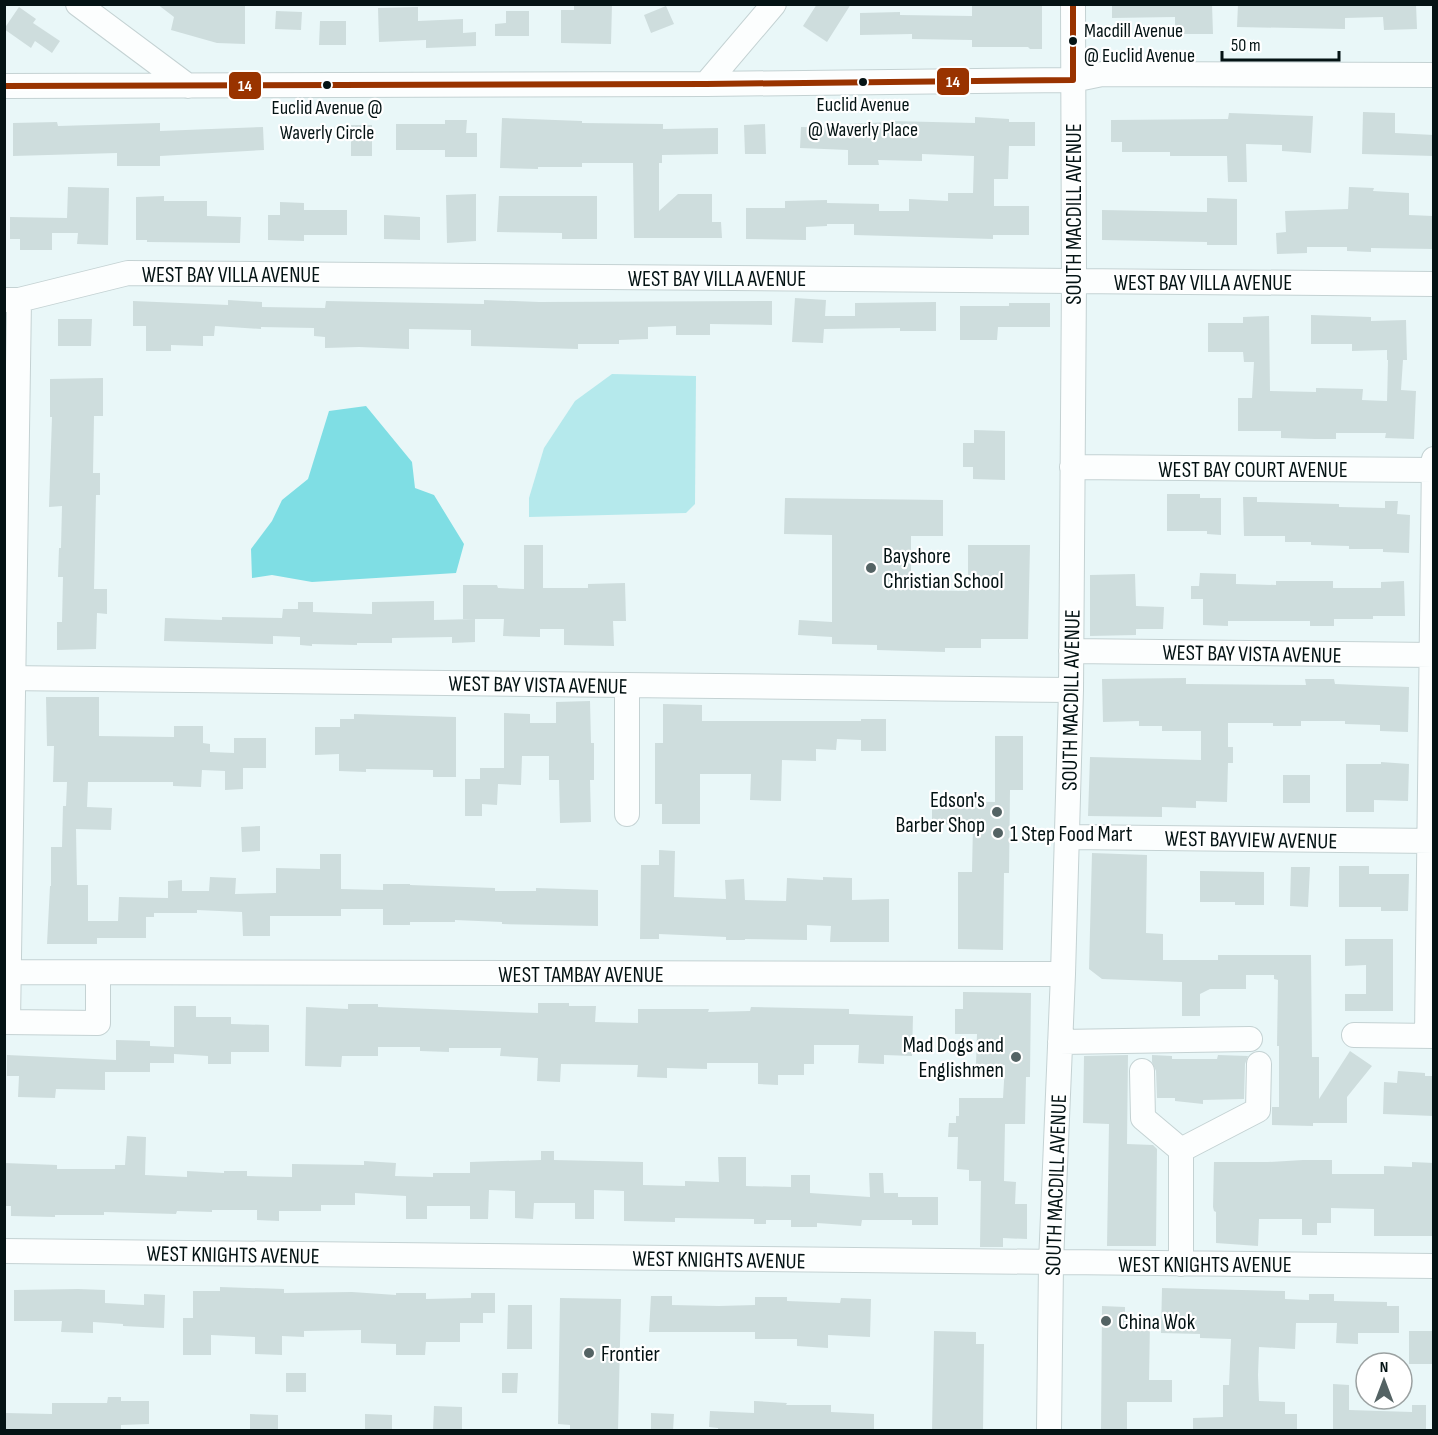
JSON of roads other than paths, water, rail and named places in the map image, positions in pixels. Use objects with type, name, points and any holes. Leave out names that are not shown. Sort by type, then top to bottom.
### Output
[{"type":"street","points":[[78,4],[188,86]]},
{"type":"street","points":[[706,84],[774,4]]},
{"type":"street","name":"SOUTH MACDILL AVENUE","points":[[1049,1431],[1051,1263],[1068,837],[1071,690],[1074,281],[1073,4]]},
{"type":"street","points":[[4,86],[706,84],[1072,80],[1102,74],[1434,75]]},
{"type":"street","name":"WEST BAY VILLA AVENUE","points":[[12,300],[128,273],[1434,284]]},
{"type":"street","points":[[12,300],[9,972],[6,1022],[98,1023],[98,973]]},
{"type":"street","points":[[1354,1035],[1430,1036],[1434,459]]},
{"type":"street","name":"WEST BAY COURT AVENUE","points":[[1072,467],[1433,470]]},
{"type":"street","name":"WEST BAY VISTA AVENUE","points":[[1071,651],[1432,655]]},
{"type":"street","name":"WEST BAY VISTA AVENUE","points":[[9,678],[1071,690]]},
{"type":"street","points":[[627,685],[627,814]]},
{"type":"street","name":"WEST BAYVIEW AVENUE","points":[[1068,837],[1431,841]]},
{"type":"street","name":"WEST TAMBAY AVENUE","points":[[9,972],[1063,974]]},
{"type":"street","points":[[1060,1042],[1250,1039]]},
{"type":"street","points":[[1181,1150],[1258,1110],[1258,1064]]},
{"type":"street","points":[[1142,1071],[1143,1118],[1181,1150],[1181,1264]]},
{"type":"street","name":"WEST KNIGHTS AVENUE","points":[[4,1251],[1434,1266]]},
{"type":"water","points":[[366,406],[412,462],[415,488],[434,495],[464,544],[456,573],[312,582],[272,575],[252,578],[251,549],[272,521],[282,500],[308,479],[329,411]]},
{"type":"place","name":"Macdill Avenue @ Euclid Avenue","points":[[1073,41]]},
{"type":"place","name":"Euclid Avenue @ Waverly Place","points":[[863,82]]},
{"type":"place","name":"Euclid Avenue @ Waverly Circle","points":[[327,85]]},
{"type":"place","name":"Bayshore Christian School","points":[[871,568]]},
{"type":"place","name":"Edson's Barber Shop","points":[[997,812]]},
{"type":"place","name":"1 Step Food Mart","points":[[998,833]]},
{"type":"place","name":"Mad Dogs and Englishmen","points":[[1016,1057]]},
{"type":"place","name":"China Wok","points":[[1106,1321]]},
{"type":"place","name":"Frontier","points":[[589,1353]]}]
